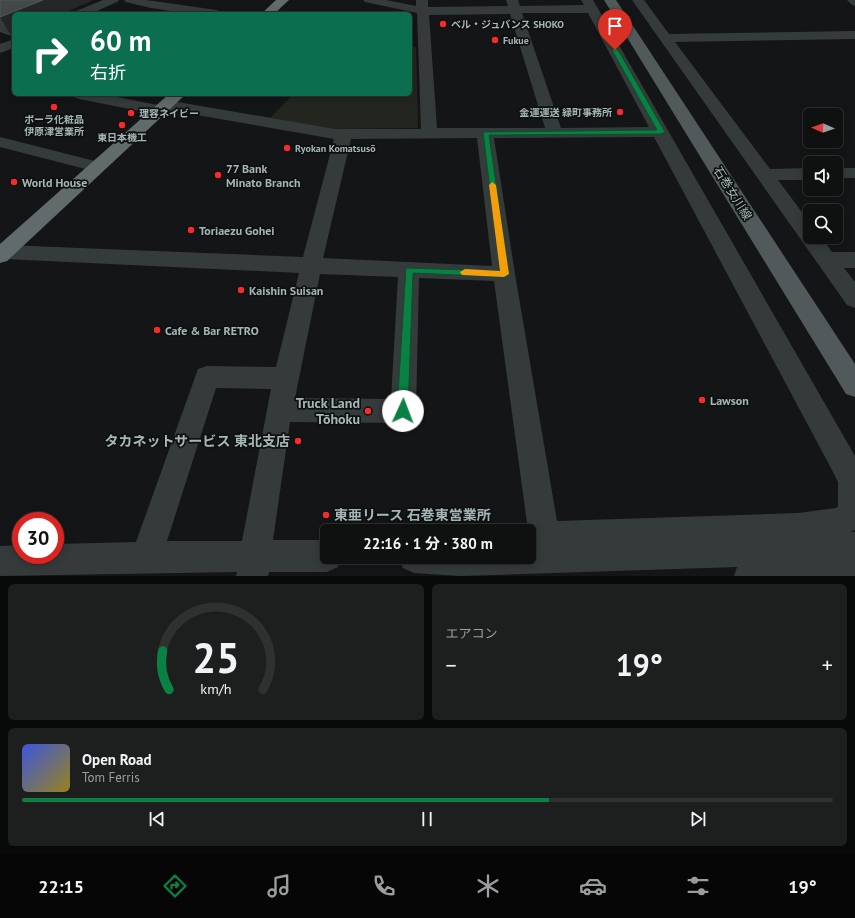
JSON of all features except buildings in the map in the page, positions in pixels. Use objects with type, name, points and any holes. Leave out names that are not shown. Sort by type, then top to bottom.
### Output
[{"type":"highway","points":[[269,12],[283,0]]},
{"type":"highway","points":[[2,254],[168,103]]},
{"type":"main road","name":"石巻女川線","points":[[596,3],[855,386]]},
{"type":"street","points":[[85,12],[112,0]]},
{"type":"street","points":[[130,0],[203,12]]},
{"type":"street","points":[[638,0],[803,228]]},
{"type":"street","points":[[370,4],[422,6],[596,3],[661,132],[842,460],[852,482],[853,514],[842,522],[827,526],[537,537],[485,133]]},
{"type":"street","points":[[514,5],[555,133]]},
{"type":"street","points":[[422,6],[429,133]]},
{"type":"street","points":[[666,38],[855,35]]},
{"type":"street","points":[[412,45],[424,45]]},
{"type":"street","points":[[99,96],[168,103],[335,134],[661,132]]},
{"type":"street","points":[[253,567],[286,378],[311,266],[344,134]]},
{"type":"street","points":[[0,142],[97,167]]},
{"type":"street","points":[[843,173],[855,173]]},
{"type":"street","points":[[764,175],[803,174]]},
{"type":"street","points":[[815,244],[855,299]]},
{"type":"street","points":[[2,254],[504,274]]},
{"type":"street","points":[[827,260],[855,260]]},
{"type":"street","points":[[280,410],[403,411],[409,270]]},
{"type":"street","points":[[146,557],[207,377],[286,378]]},
{"type":"street","points":[[536,558],[855,548]]},
{"type":"street","points":[[0,562],[146,557],[253,567],[320,557]]},
{"type":"street","points":[[750,576],[855,573]]},
{"type":"shaded area","points":[[412,47],[416,47],[418,128],[323,129],[270,118],[291,96],[412,96]]},
{"type":"slow traffic","points":[[465,272],[504,274],[492,185]]},
{"type":"place","name":"ベル・ジュバンス SHOKO","points":[[443,24]]},
{"type":"place","name":"Fukue","points":[[495,40]]},
{"type":"place","name":"ポーラ化粧品 伊原津営業所","points":[[54,107]]},
{"type":"place","name":"金運運送 緑町事務所","points":[[620,112]]},
{"type":"place","name":"理容ネイビー","points":[[131,113]]},
{"type":"place","name":"東日本機工","points":[[122,125]]},
{"type":"place","name":"Ryokan Komatsusō","points":[[287,148]]},
{"type":"place","name":"77 Bank Minato Branch","points":[[218,175]]},
{"type":"place","name":"World House","points":[[14,182]]},
{"type":"place","name":"Toriaezu Gohei","points":[[191,230]]},
{"type":"place","name":"Kaishin Suisan","points":[[241,290]]},
{"type":"place","name":"Cafe & Bar RETRO","points":[[157,330]]},
{"type":"place","name":"Lawson","points":[[702,400]]},
{"type":"place","name":"Truck Land Tōhoku","points":[[368,411]]},
{"type":"place","name":"タカネットサービス 東北支店","points":[[298,441]]},
{"type":"place","name":"東亜リース 石巻東営業所","points":[[326,515]]},
{"type":"route","points":[[403,411],[409,270],[504,274],[485,133],[661,132],[615,50]]}]
